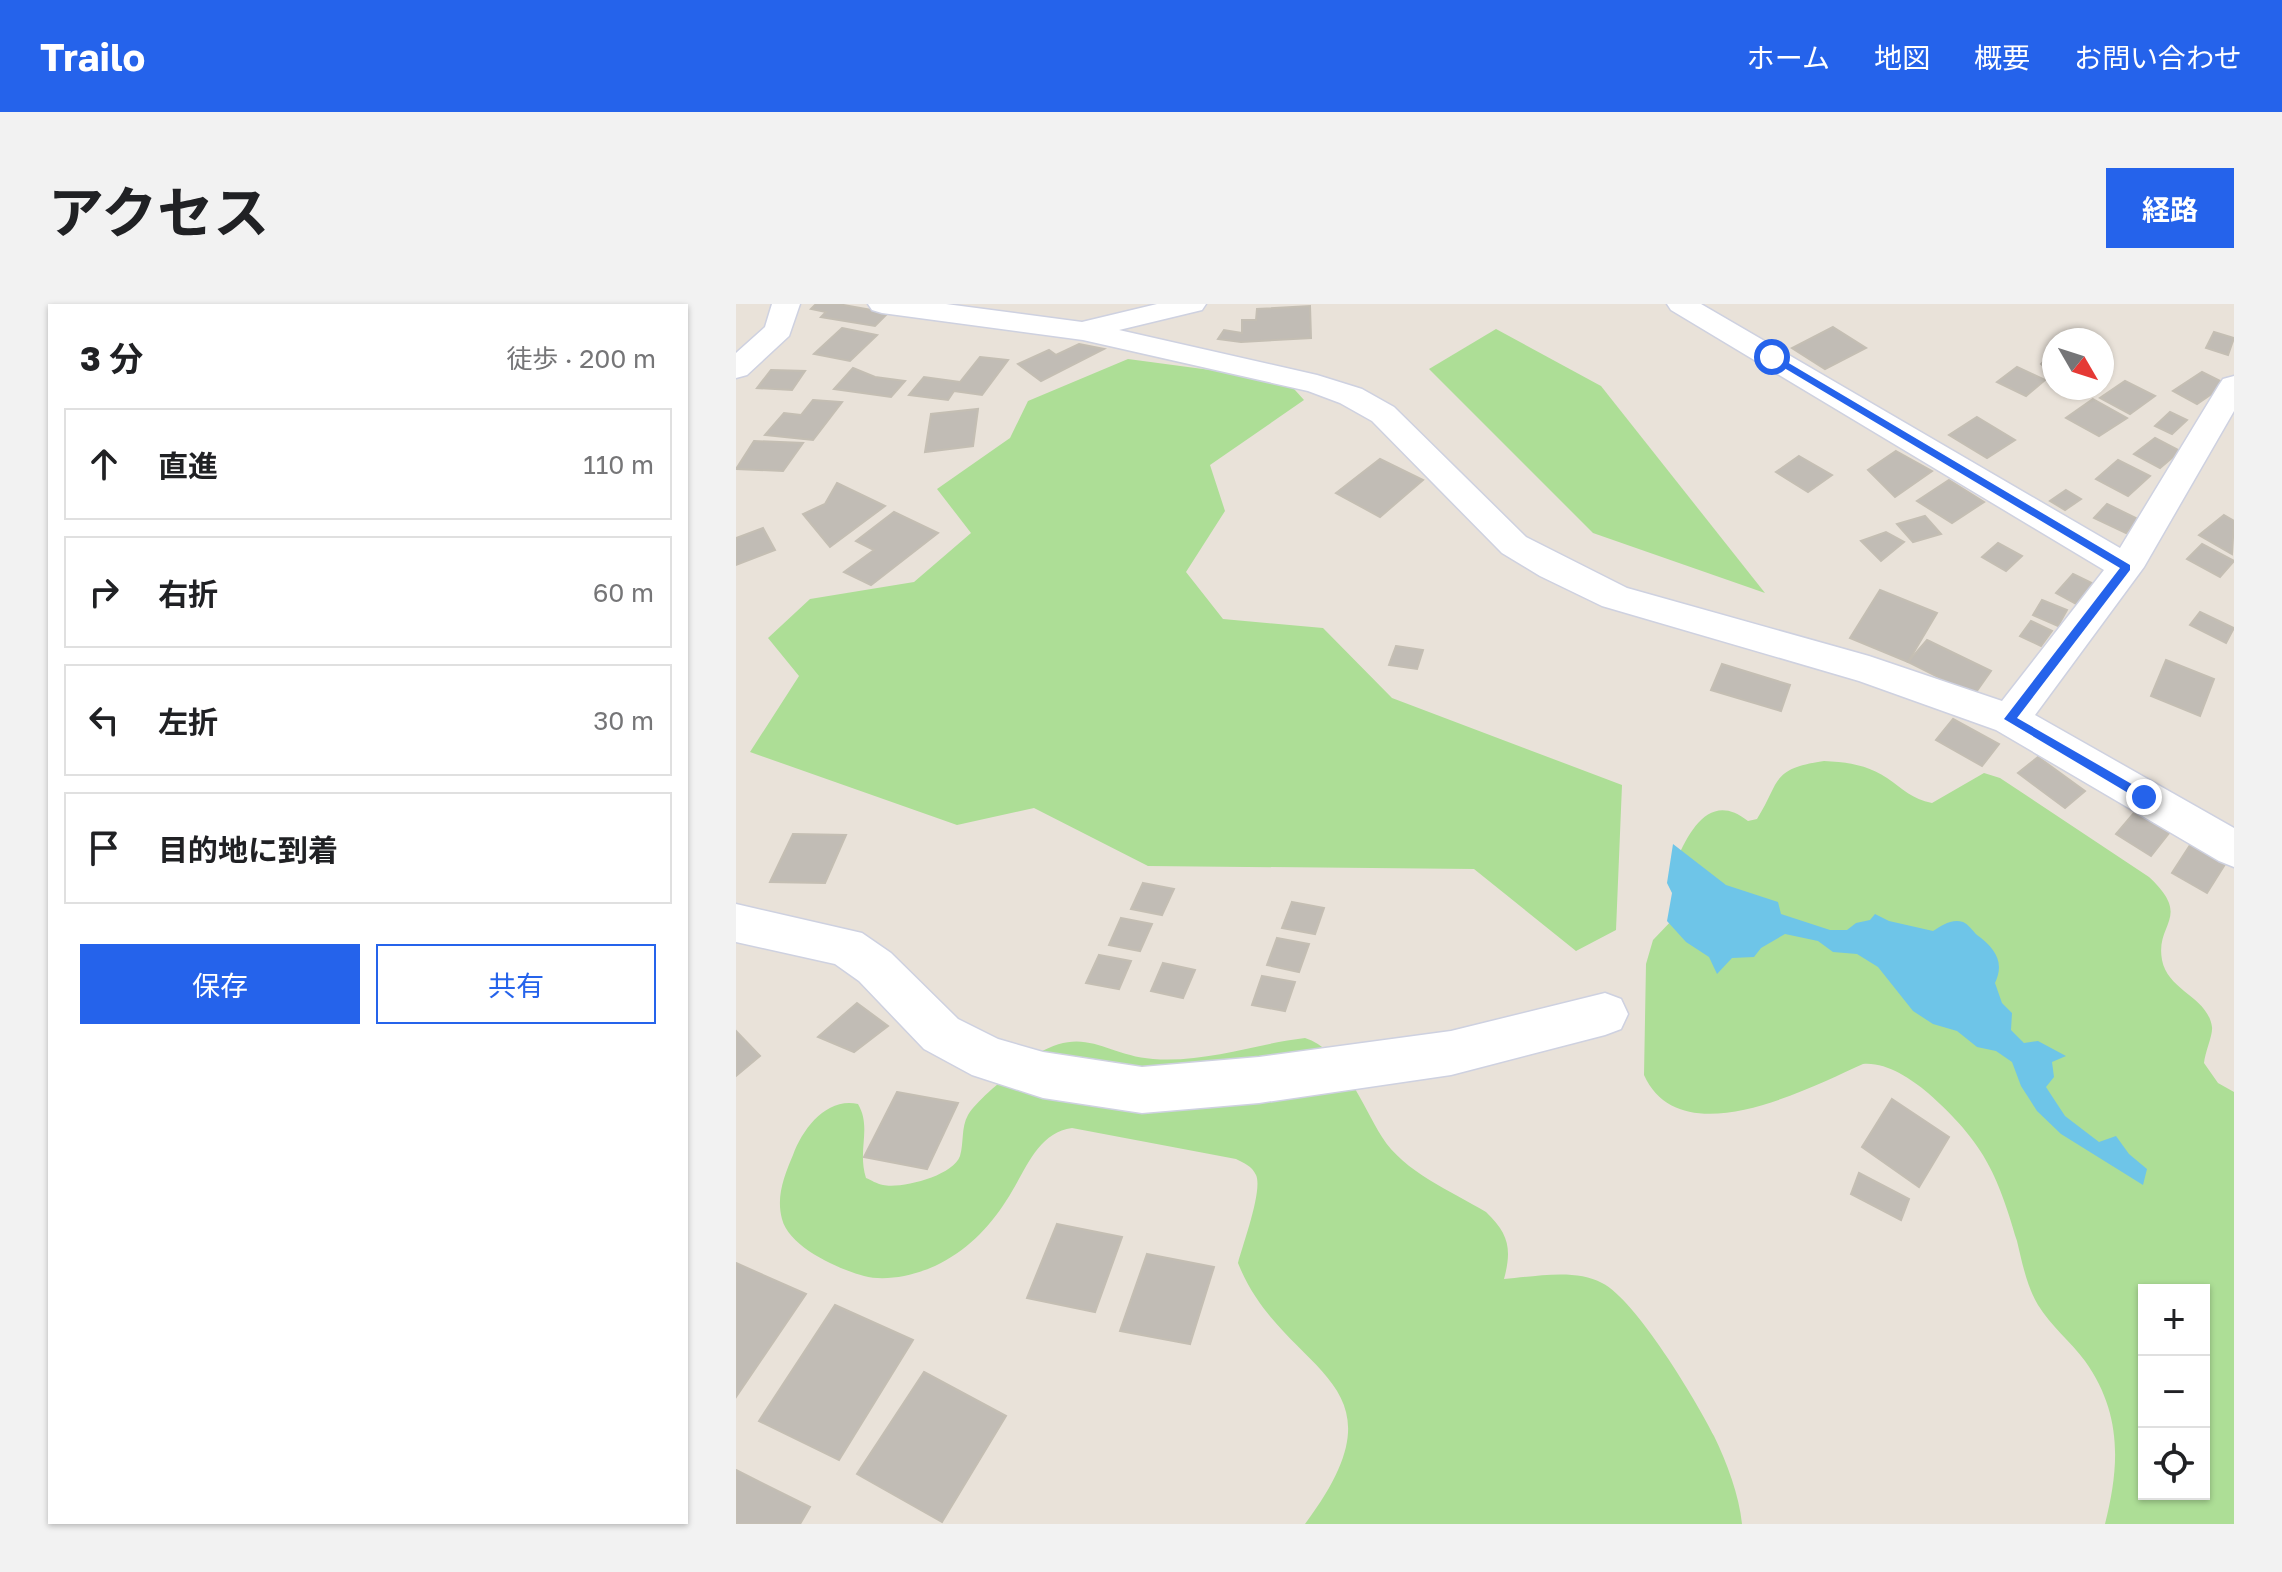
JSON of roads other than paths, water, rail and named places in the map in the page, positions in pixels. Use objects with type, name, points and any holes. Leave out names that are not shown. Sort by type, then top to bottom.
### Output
[{"type":"street","points":[[736,369],[779,330],[786,304]]},
{"type":"street","points":[[882,304],[1083,331],[1317,384],[1351,396],[1383,414],[1514,545],[1552,567],[1615,597],[1869,670],[2010,719],[2234,849]]},
{"type":"street","points":[[1083,331],[1192,304]]},
{"type":"street","points":[[1681,304],[2126,567]]},
{"type":"street","points":[[2010,719],[2126,567],[2234,385]]},
{"type":"street","points":[[736,923],[846,947],[875,967],[941,1034],[989,1059],[1043,1075],[1142,1090],[1259,1080],[1451,1053],[1605,1014]]},
{"type":"water","points":[[1673,844],[1726,885],[1778,902],[1781,914],[1830,930],[1847,930],[1856,923],[1870,920],[1875,914],[1889,921],[1933,931],[1951,922],[1967,924],[1996,956],[1999,968],[1995,983],[2002,1003],[2012,1013],[2011,1030],[2024,1043],[2038,1041],[2066,1056],[2052,1062],[2054,1077],[2046,1087],[2065,1116],[2099,1142],[2116,1136],[2129,1154],[2147,1169],[2143,1185],[2061,1134],[2037,1111],[2021,1086],[2012,1062],[1996,1051],[1977,1047],[1957,1031],[1933,1024],[1913,1011],[1878,967],[1857,954],[1833,952],[1818,941],[1785,934],[1761,948],[1754,957],[1732,958],[1717,974],[1709,957],[1686,942],[1667,921],[1672,893],[1667,883]]}]
